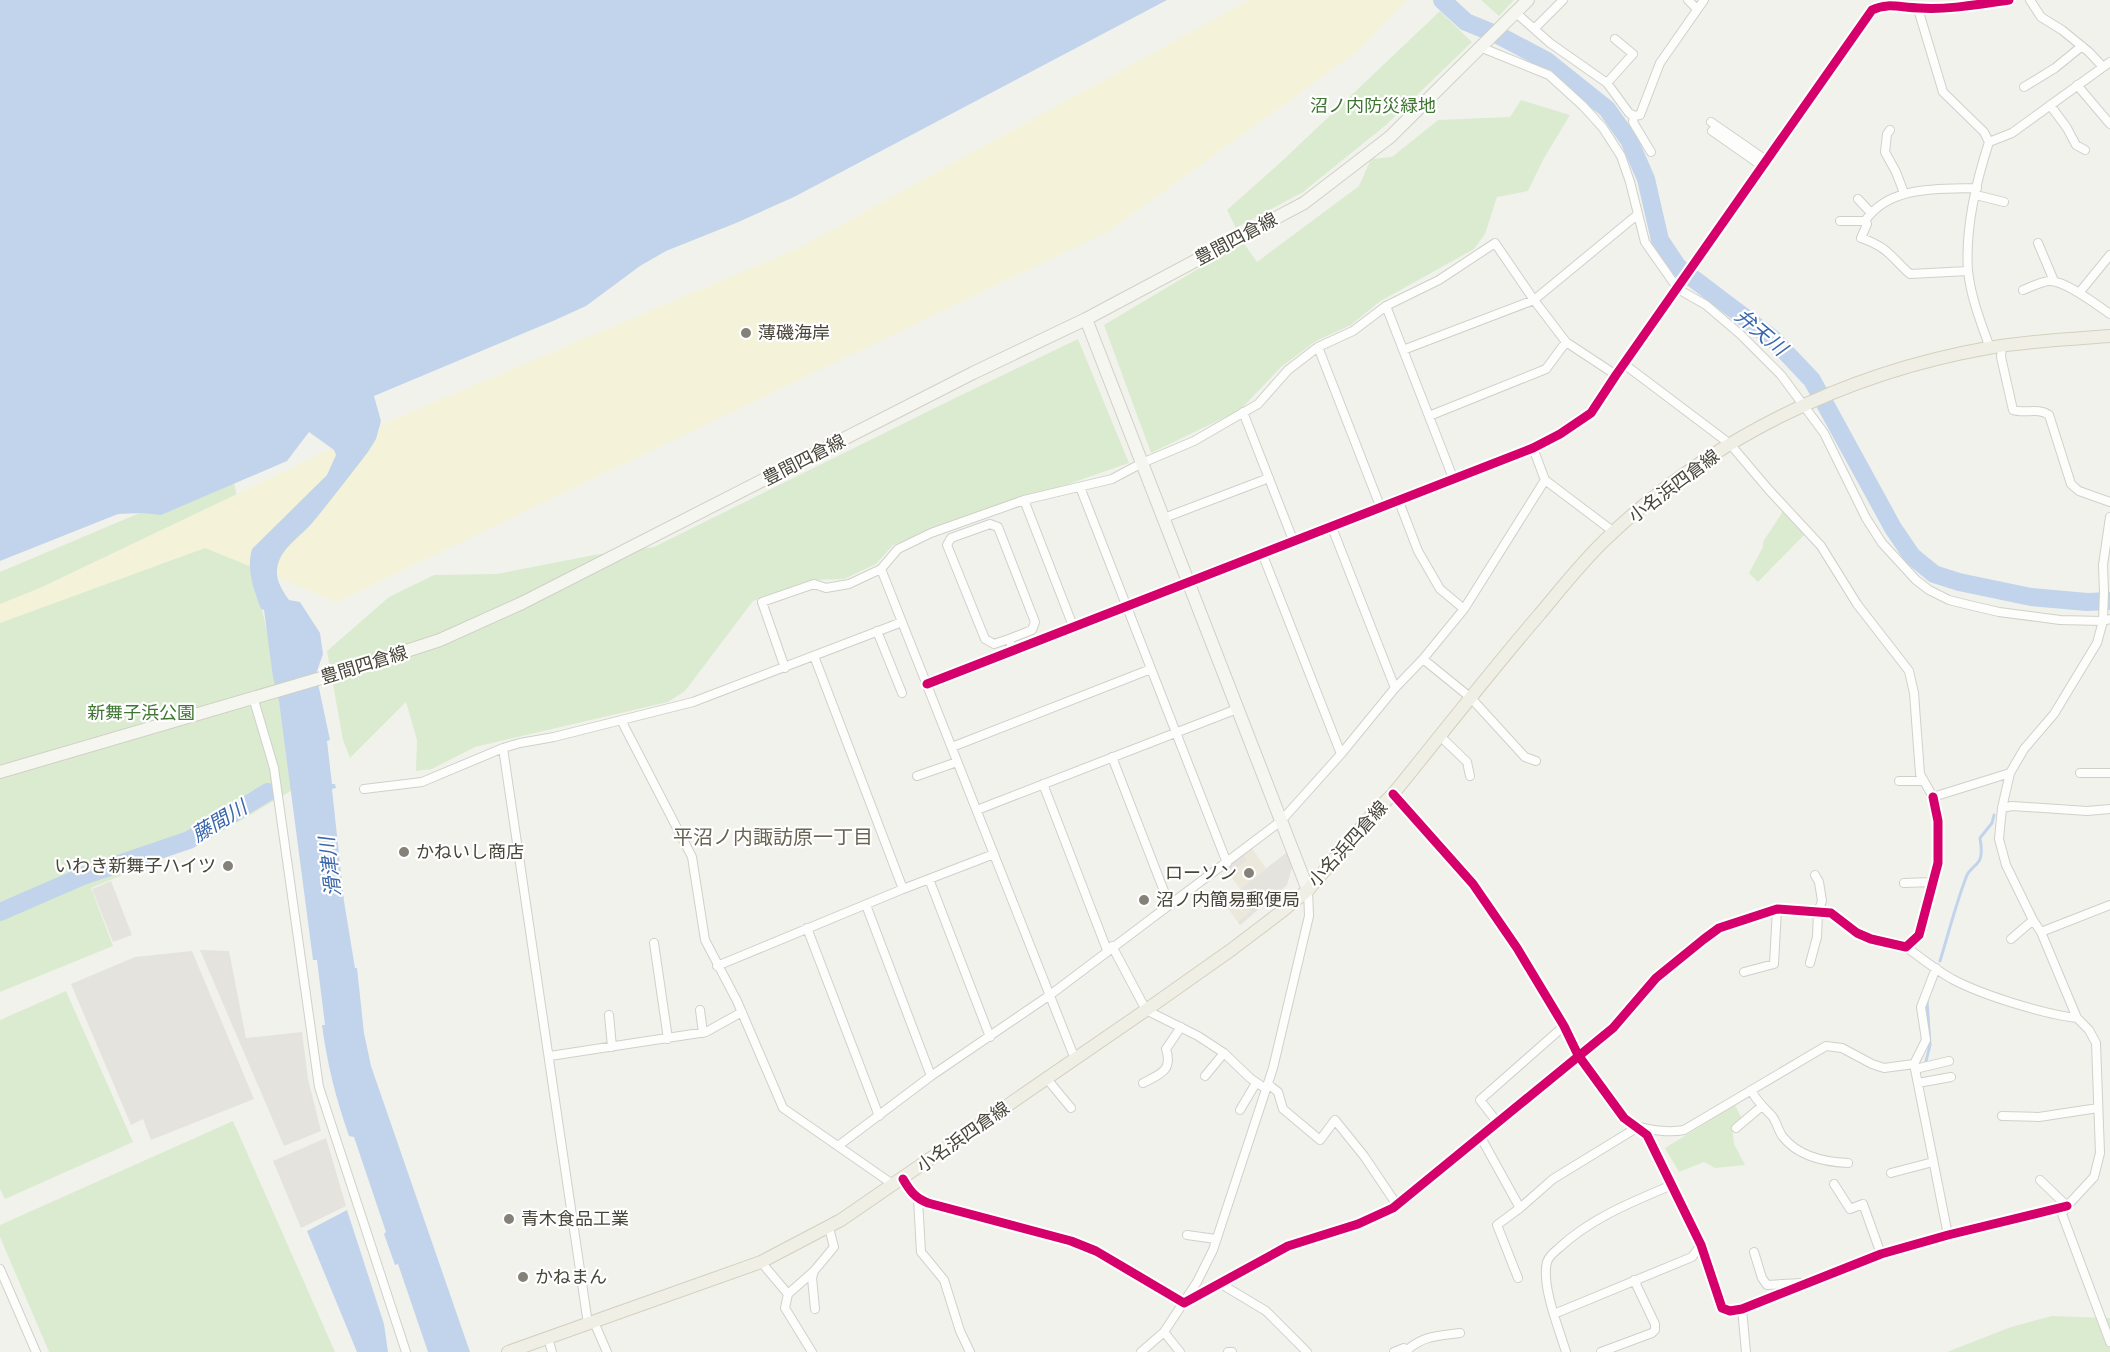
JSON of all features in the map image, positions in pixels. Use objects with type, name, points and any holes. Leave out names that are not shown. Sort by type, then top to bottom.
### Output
[{"type":"main road","name":"豊間四倉線","points":[[0,772],[325,677],[440,640],[522,603],[973,372],[1086,319],[1304,203],[1390,137],[1528,0]]},
{"type":"main road","points":[[1086,319],[1308,890]]},
{"type":"main road","name":"小名浜四倉線","points":[[508,1352],[761,1262],[829,1228],[899,1182],[1231,950],[1308,890],[1371,816],[1393,794],[1579,568],[1614,532],[1646,504],[1701,462],[1730,444],[1807,404],[1876,376],[1932,360],[1996,347],[2110,336]]},
{"type":"street","points":[[1534,29],[1563,0]]},
{"type":"street","points":[[1688,0],[1697,9]]},
{"type":"street","points":[[1511,17],[1534,29],[1607,83],[1629,114],[1634,116],[1640,115],[1660,63],[1704,0]]},
{"type":"street","points":[[927,684],[1533,448],[1560,434],[1591,413],[1879,0]]},
{"type":"street","points":[[1872,10],[1892,5],[1918,9],[1969,6],[2009,0]]},
{"type":"street","points":[[1989,142],[2012,133],[2107,64],[2041,17],[2030,0]]},
{"type":"street","points":[[1918,9],[1943,92],[1984,132],[1989,142],[1970,224],[1968,271],[1976,309],[2001,357],[2013,410],[2019,412],[2043,410],[2049,415],[2071,484],[2079,491],[2110,502]]},
{"type":"street","points":[[1607,83],[1633,54],[1616,39]]},
{"type":"street","points":[[1484,43],[1549,75],[1603,128],[1621,156],[1645,242],[1678,289],[1706,305],[1740,334],[1807,404],[1866,518],[1897,561],[1929,590],[1949,600],[1999,612],[2060,620],[2107,620]]},
{"type":"street","points":[[2025,87],[2055,68],[2082,46]]},
{"type":"street","points":[[2077,85],[2110,124]]},
{"type":"street","points":[[2050,105],[2076,145],[2085,150]]},
{"type":"street","points":[[1634,116],[1633,122],[1651,152]]},
{"type":"street","points":[[1712,126],[1764,163]]},
{"type":"street","points":[[1890,130],[1887,134],[1885,152],[1904,193]]},
{"type":"street","points":[[1840,221],[1868,217],[1895,196],[1904,193],[1976,192],[2004,202]]},
{"type":"street","points":[[1858,199],[1868,217],[1861,238],[1887,251],[1910,274],[1968,271]]},
{"type":"street","points":[[1403,350],[1534,300],[1637,215]]},
{"type":"street","points":[[784,668],[762,602],[814,584],[826,588],[849,584],[881,569],[898,549],[931,533],[1024,500],[1113,478],[1194,441],[1258,404],[1288,370],[1318,347],[1353,331],[1386,306],[1439,280],[1495,243],[1566,342],[1616,375]]},
{"type":"street","points":[[2038,243],[2054,282]]},
{"type":"street","points":[[2079,293],[2110,255]]},
{"type":"street","points":[[2023,290],[2049,280],[2079,293],[2110,314]]},
{"type":"street","points":[[1386,306],[1453,478]]},
{"type":"street","points":[[1429,416],[1546,369],[1566,342]]},
{"type":"street","points":[[1318,347],[1380,506]]},
{"type":"street","points":[[1624,364],[1730,444],[1821,546],[1857,604],[1909,671],[1914,693],[1920,774],[1933,796],[1938,821],[1938,864],[1919,935],[1906,947]]},
{"type":"street","points":[[1243,412],[1293,540]]},
{"type":"street","points":[[1533,448],[1545,480],[1614,532]]},
{"type":"street","points":[[1164,518],[1269,478]]},
{"type":"street","points":[[838,1146],[931,1076],[1050,995],[1281,821],[1464,609],[1545,480]]},
{"type":"street","points":[[1080,487],[1227,863]]},
{"type":"street","points":[[1024,500],[1073,626]]},
{"type":"street","points":[[1398,500],[1418,551],[1440,589],[1464,609]]},
{"type":"street","points":[[2110,517],[2103,565],[2107,620],[2097,643],[2055,714],[2024,749],[2010,773],[2002,808],[1999,838],[2006,865],[2041,932],[2077,1018],[2089,1030],[2096,1043],[2100,1153],[2094,1177],[2062,1214],[2110,1342]]},
{"type":"street","points":[[990,524],[998,527],[1035,622],[1032,630],[1009,639],[994,644],[984,639],[948,545],[951,538],[990,524]]},
{"type":"street","points":[[1331,525],[1395,688]]},
{"type":"street","points":[[1262,553],[1341,754]]},
{"type":"street","points":[[881,569],[1075,1059]]},
{"type":"street","points":[[364,789],[422,782],[503,748],[693,702],[902,622]]},
{"type":"street","points":[[877,631],[902,693]]},
{"type":"street","points":[[1009,639],[1013,650]]},
{"type":"street","points":[[814,656],[903,888]]},
{"type":"street","points":[[1423,659],[1471,698],[1521,754],[1536,761]]},
{"type":"street","points":[[952,747],[1151,669]]},
{"type":"street","points":[[253,697],[274,768],[319,1087],[406,1352]]},
{"type":"street","points":[[977,810],[1238,709]]},
{"type":"street","points":[[621,720],[692,858],[705,940],[742,1012],[783,1108],[838,1146],[899,1182],[918,1199],[1071,1241],[1096,1251],[1184,1303]]},
{"type":"street","points":[[1440,736],[1467,762],[1470,776]]},
{"type":"street","points":[[503,748],[591,1323],[607,1352]]},
{"type":"street","points":[[1112,757],[1169,904]]},
{"type":"street","points":[[917,776],[957,762]]},
{"type":"street","points":[[1933,796],[2010,773]]},
{"type":"street","points":[[2080,773],[2110,773]]},
{"type":"street","points":[[1899,782],[1924,781]]},
{"type":"street","points":[[1043,784],[1110,948],[1146,1010],[1181,1027],[1224,1053],[1256,1083],[1278,1092],[1283,1108],[1320,1140],[1335,1120],[1364,1156],[1397,1205]]},
{"type":"street","points":[[1393,794],[1473,884],[1517,948],[1564,1026],[1578,1055],[1624,1118],[1647,1135],[1701,1245],[1722,1308],[1730,1311],[1742,1309],[1881,1254],[2067,1206]]},
{"type":"street","points":[[2002,808],[2013,806],[2087,811],[2110,809]]},
{"type":"street","points":[[717,966],[903,888],[994,854]]},
{"type":"street","points":[[1810,963],[1817,937],[1821,901],[1819,882],[1815,875]]},
{"type":"street","points":[[929,879],[990,1037]]},
{"type":"street","points":[[1904,883],[1933,882]]},
{"type":"street","points":[[1141,1352],[1164,1332],[1184,1303],[1205,1266],[1216,1239],[1276,1057],[1309,916],[1308,890]]},
{"type":"street","points":[[866,905],[931,1076]]},
{"type":"street","points":[[2041,932],[2110,905]]},
{"type":"street","points":[[1744,972],[1774,964],[1777,909]]},
{"type":"street","points":[[1184,1303],[1288,1246],[1358,1224],[1397,1205],[1613,1028],[1656,978],[1704,939],[1719,928],[1777,909],[1831,913],[1857,933],[1871,939],[1906,947],[1928,965],[1952,979],[1989,994],[2063,1017],[2077,1018]]},
{"type":"street","points":[[2011,939],[2033,920]]},
{"type":"street","points":[[807,928],[879,1116]]},
{"type":"street","points":[[654,943],[668,1039]]},
{"type":"street","points":[[1936,968],[1921,1006],[1926,1040],[1915,1066],[1948,1235]]},
{"type":"street","points":[[700,1010],[703,1033]]},
{"type":"street","points":[[550,1056],[703,1033],[742,1012]]},
{"type":"street","points":[[609,1015],[612,1047]]},
{"type":"street","points":[[1497,1122],[1480,1100],[1564,1026]]},
{"type":"street","points":[[1143,1083],[1154,1078],[1168,1066],[1166,1049],[1181,1027]]},
{"type":"street","points":[[1518,1278],[1497,1225],[1553,1179],[1638,1127],[1674,1132],[1684,1130],[1826,1046],[1842,1048],[1884,1068],[1949,1061]]},
{"type":"street","points":[[1205,1076],[1224,1053]]},
{"type":"street","points":[[1918,1083],[1951,1077]]},
{"type":"street","points":[[1047,1079],[1071,1108]]},
{"type":"street","points":[[1240,1110],[1256,1083]]},
{"type":"street","points":[[1751,1090],[1756,1101],[1773,1117],[1782,1136],[1807,1155],[1822,1161],[1848,1163]]},
{"type":"street","points":[[1737,1128],[1762,1106]]},
{"type":"street","points":[[2002,1116],[2039,1117],[2098,1108]]},
{"type":"street","points":[[1480,1136],[1520,1208]]},
{"type":"street","points":[[1891,1173],[1933,1162]]},
{"type":"street","points":[[2040,1180],[2067,1206]]},
{"type":"street","points":[[1834,1184],[1850,1209],[1863,1204],[1881,1254]]},
{"type":"street","points":[[1566,1352],[1550,1306],[1546,1263],[1549,1256],[1577,1231],[1672,1185]]},
{"type":"street","points":[[918,1199],[921,1252],[944,1280],[960,1331],[970,1352]]},
{"type":"street","points":[[812,1352],[785,1308],[788,1294],[814,1271],[834,1247],[829,1228]]},
{"type":"street","points":[[1187,1235],[1216,1239]]},
{"type":"street","points":[[1554,1314],[1692,1257],[1701,1245]]},
{"type":"street","points":[[1754,1252],[1762,1278],[1767,1285],[1802,1282],[1805,1285]]},
{"type":"street","points":[[761,1262],[788,1294]]},
{"type":"street","points":[[0,1269],[36,1352]]},
{"type":"street","points":[[814,1271],[812,1292],[815,1309]]},
{"type":"street","points":[[1601,1352],[1655,1330],[1655,1324],[1634,1280]]},
{"type":"street","points":[[1221,1284],[1266,1311],[1307,1352]]},
{"type":"street","points":[[1742,1309],[1746,1352]]},
{"type":"street","points":[[1164,1332],[1180,1352]]},
{"type":"street","points":[[1394,1352],[1404,1348],[1408,1351],[1416,1343],[1435,1335],[1460,1333]]},
{"type":"street","points":[[548,1338],[552,1352]]},
{"type":"shaded area","points":[[1251,847],[1266,868],[1289,851],[1287,885],[1240,925],[1223,902],[1240,889],[1224,867]]},
{"type":"shaded area","points":[[1289,851],[1293,864],[1287,885],[1240,925],[1238,922],[1251,911],[1237,892]]},
{"type":"shaded area","points":[[1242,854],[1247,860],[1229,874],[1224,867]]},
{"type":"shaded area","points":[[111,881],[132,935],[113,942],[92,889]]},
{"type":"shaded area","points":[[200,950],[229,951],[246,1038],[302,1032],[308,1079],[321,1131],[284,1146]]},
{"type":"shaded area","points":[[192,951],[254,1099],[151,1140],[143,1119],[131,1125],[71,984],[135,957]]},
{"type":"shaded area","points":[[326,1138],[346,1206],[301,1228],[273,1161]]},
{"type":"green space","points":[[1481,0],[1514,0],[1499,16]]},
{"type":"green space","name":"沼ノ内防災緑地","points":[[1440,11],[1472,42],[1386,125],[1303,192],[1236,228],[1227,210]]},
{"type":"green space","points":[[1521,100],[1570,115],[1543,160],[1528,191],[1497,197],[1485,234],[1474,249],[1379,302],[1351,325],[1316,341],[1281,367],[1240,410],[1151,453],[1104,325],[1243,242],[1257,262],[1359,186],[1371,159],[1392,157],[1438,120],[1510,117]]},
{"type":"green space","points":[[1078,339],[1129,463],[893,545],[876,564],[844,579],[811,580],[753,601],[685,691],[668,702],[475,747],[432,769],[416,771],[417,740],[406,702],[350,758],[343,740],[327,651],[389,597],[434,575],[497,574],[594,555],[654,547]]},
{"type":"green space","name":"新舞子浜公園","points":[[232,474],[301,785],[209,839],[91,888],[113,946],[0,992],[0,572]]},
{"type":"green space","points":[[1783,511],[1805,534],[1758,582],[1749,573],[1763,547],[1763,542]]},
{"type":"green space","points":[[66,991],[133,1142],[5,1199],[0,1189],[0,1020]]},
{"type":"green space","points":[[1735,1105],[1742,1119],[1732,1128],[1734,1144],[1745,1165],[1715,1168],[1704,1162],[1679,1172],[1665,1148]]},
{"type":"green space","points":[[233,1121],[335,1352],[49,1352],[0,1237],[0,1225]]},
{"type":"green space","points":[[2052,1316],[2110,1318],[2110,1352],[1947,1352],[2011,1327]]},
{"type":"sand","name":"薄磯海岸","points":[[1249,0],[1407,0],[1357,52],[1109,231],[337,602],[205,548],[0,623],[0,604],[40,588],[394,419],[799,248]]},
{"type":"water","name":"滑津川","points":[[0,0],[1167,0],[794,197],[666,251],[640,266],[586,306],[374,396],[381,421],[376,439],[320,513],[282,555],[277,570],[280,586],[289,600],[300,602],[320,633],[323,654],[316,674],[330,740],[327,741],[332,784],[335,784],[336,788],[332,789],[344,901],[355,968],[357,968],[364,1033],[371,1066],[470,1352],[428,1352],[398,1264],[395,1265],[384,1234],[386,1232],[354,1137],[349,1136],[336,1095],[324,1039],[322,1025],[325,1025],[317,960],[313,960],[279,701],[273,677],[264,610],[258,602],[250,572],[252,549],[327,475],[336,455],[334,450],[309,432],[287,461],[161,515],[118,514],[0,561]]},
{"type":"water","points":[[347,1210],[384,1324],[388,1352],[357,1352],[307,1231]]},
{"type":"waterway","name":"弁天川","points":[[1442,0],[1466,22],[1498,35],[1547,61],[1607,109],[1629,140],[1646,179],[1660,240],[1678,267],[1773,339],[1812,380],[1893,528],[1912,556],[1934,574],[1959,582],[2031,597],[2087,602],[2110,601]]},
{"type":"waterway","name":"藤間川","points":[[0,912],[83,876],[189,840],[268,792]]},
{"type":"waterway","points":[[1940,961],[1967,875],[1980,859],[1980,838],[1992,823],[1994,815]]},
{"type":"waterway","points":[[1926,1061],[1930,1045],[1927,1000]]},
{"type":"cycle path","points":[[927,684],[1533,448],[1560,434],[1591,413],[1872,10],[1889,6],[1953,7],[2009,0]]},
{"type":"cycle path","points":[[1393,794],[1473,884],[1517,948],[1564,1026],[1578,1055],[1624,1118],[1647,1135],[1701,1245],[1722,1308],[1730,1311],[1742,1309],[1881,1254],[2067,1206]]},
{"type":"cycle path","points":[[903,1179],[913,1194],[928,1203],[1071,1241],[1096,1251],[1184,1303],[1288,1246],[1358,1224],[1393,1208],[1613,1028],[1656,978],[1719,928],[1777,909],[1831,913],[1857,933],[1871,939],[1906,947],[1919,935],[1938,863],[1938,821],[1933,797]]},
{"type":"place","name":"薄磯海岸","points":[[746,333]]},
{"type":"place","name":"かねいし商店","points":[[404,852]]},
{"type":"place","name":"いわき新舞子ハイツ","points":[[228,866]]},
{"type":"place","name":"ローソン","points":[[1249,873]]},
{"type":"place","name":"沼ノ内簡易郵便局","points":[[1144,900]]},
{"type":"place","name":"青木食品工業","points":[[509,1219]]},
{"type":"place","name":"かねまん","points":[[523,1277]]},
{"type":"district","name":"平沼ノ内諏訪原一丁目","points":[[773,837]]}]
